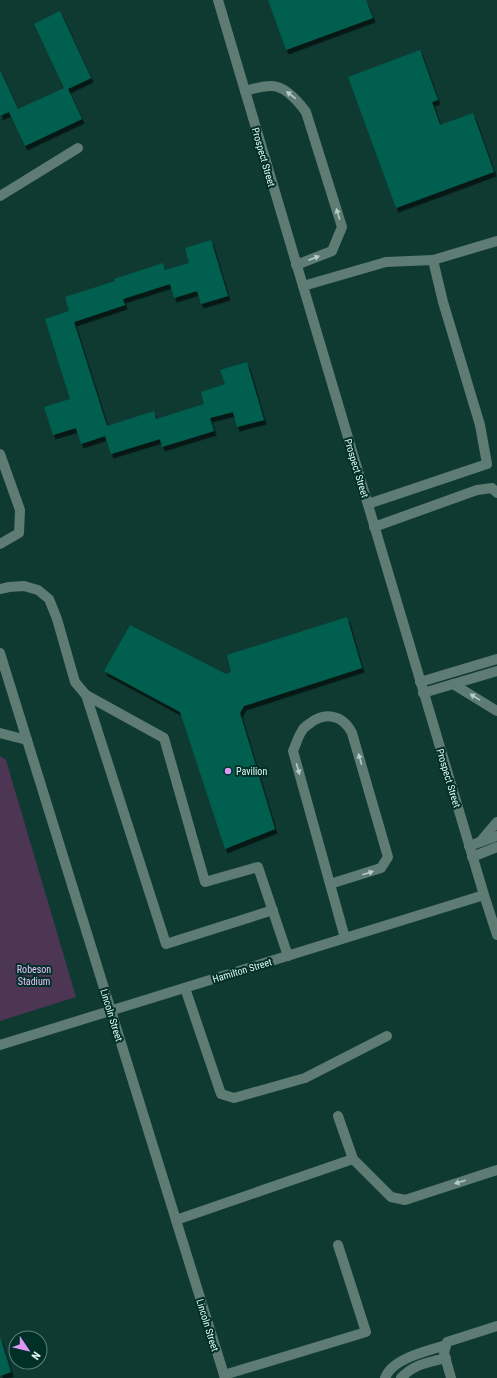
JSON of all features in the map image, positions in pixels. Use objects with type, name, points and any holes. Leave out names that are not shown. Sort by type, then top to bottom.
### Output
[{"type":"street","name":"Prospect Street","points":[[218,0],[420,682],[497,935]]},
{"type":"street","points":[[245,91],[271,86],[281,88],[296,100],[306,112],[342,227],[332,251],[296,265]]},
{"type":"street","points":[[0,196],[78,148]]},
{"type":"street","points":[[303,286],[386,262],[433,260],[497,241]]},
{"type":"street","points":[[368,504],[487,464],[480,425],[443,302],[433,260]]},
{"type":"street","points":[[0,454],[20,510],[19,533],[0,544]]},
{"type":"street","points":[[374,527],[477,490],[495,488]]},
{"type":"street","points":[[0,589],[24,586],[38,590],[49,599],[57,619],[75,682],[86,695],[164,738],[205,882],[258,868],[288,956]]},
{"type":"street","name":"Lincoln Street","points":[[0,653],[224,1376]]},
{"type":"street","points":[[420,682],[497,659]]},
{"type":"street","points":[[424,693],[497,671]]},
{"type":"street","points":[[453,684],[497,711]]},
{"type":"street","points":[[86,695],[166,944],[273,910]]},
{"type":"street","points":[[330,884],[381,868],[388,857],[352,733],[348,726],[341,720],[330,716],[315,719],[302,730],[293,751],[345,938]]},
{"type":"street","points":[[0,733],[27,740]]},
{"type":"street","points":[[480,842],[497,822]]},
{"type":"street","points":[[469,846],[497,836]]},
{"type":"street","points":[[472,856],[497,848]]},
{"type":"street","name":"Hamilton Street","points":[[0,1045],[484,895]]},
{"type":"street","points":[[185,988],[221,1094],[234,1098],[305,1078],[387,1036]]},
{"type":"street","points":[[338,1116],[353,1159],[391,1197],[405,1200],[497,1170]]},
{"type":"street","points":[[176,1220],[353,1159]]},
{"type":"street","points":[[224,1376],[366,1332],[338,1245]]},
{"type":"street","points":[[451,1378],[444,1353],[447,1342],[497,1326]]},
{"type":"street","points":[[385,1378],[386,1374],[398,1362],[417,1354],[446,1346]]},
{"type":"street","points":[[400,1378],[417,1365],[446,1358]]},
{"type":"green space","name":"Robeson Stadium","points":[[0,756],[6,760],[76,997],[0,1021]]},
{"type":"building","points":[[268,0],[366,0],[373,18],[286,50]]},
{"type":"building","points":[[60,11],[91,78],[68,89],[82,119],[25,146],[9,112],[0,116],[0,70],[18,109],[64,88],[34,24]]},
{"type":"building","points":[[420,50],[438,100],[432,102],[440,125],[473,113],[494,172],[396,208],[348,77]]},
{"type":"building","points":[[211,240],[228,296],[201,304],[197,291],[174,298],[170,284],[123,299],[125,305],[74,322],[107,426],[154,411],[156,419],[204,404],[201,392],[225,384],[220,370],[247,362],[264,420],[237,427],[233,412],[210,418],[214,431],[162,447],[160,439],[111,454],[105,436],[81,444],[76,428],[53,435],[44,407],[70,399],[45,319],[69,311],[65,297],[115,281],[114,279],[163,263],[165,270],[189,263],[185,248]]},
{"type":"building","name":"Pavilion","points":[[347,617],[362,668],[244,706],[240,713],[275,829],[225,849],[180,712],[104,671],[130,625],[226,674],[231,672],[227,655]]},
{"type":"building","points":[[0,1336],[8,1362],[8,1370],[10,1370],[11,1372],[0,1376]]},
{"type":"place","name":"Pavilion","points":[[228,771]]}]
